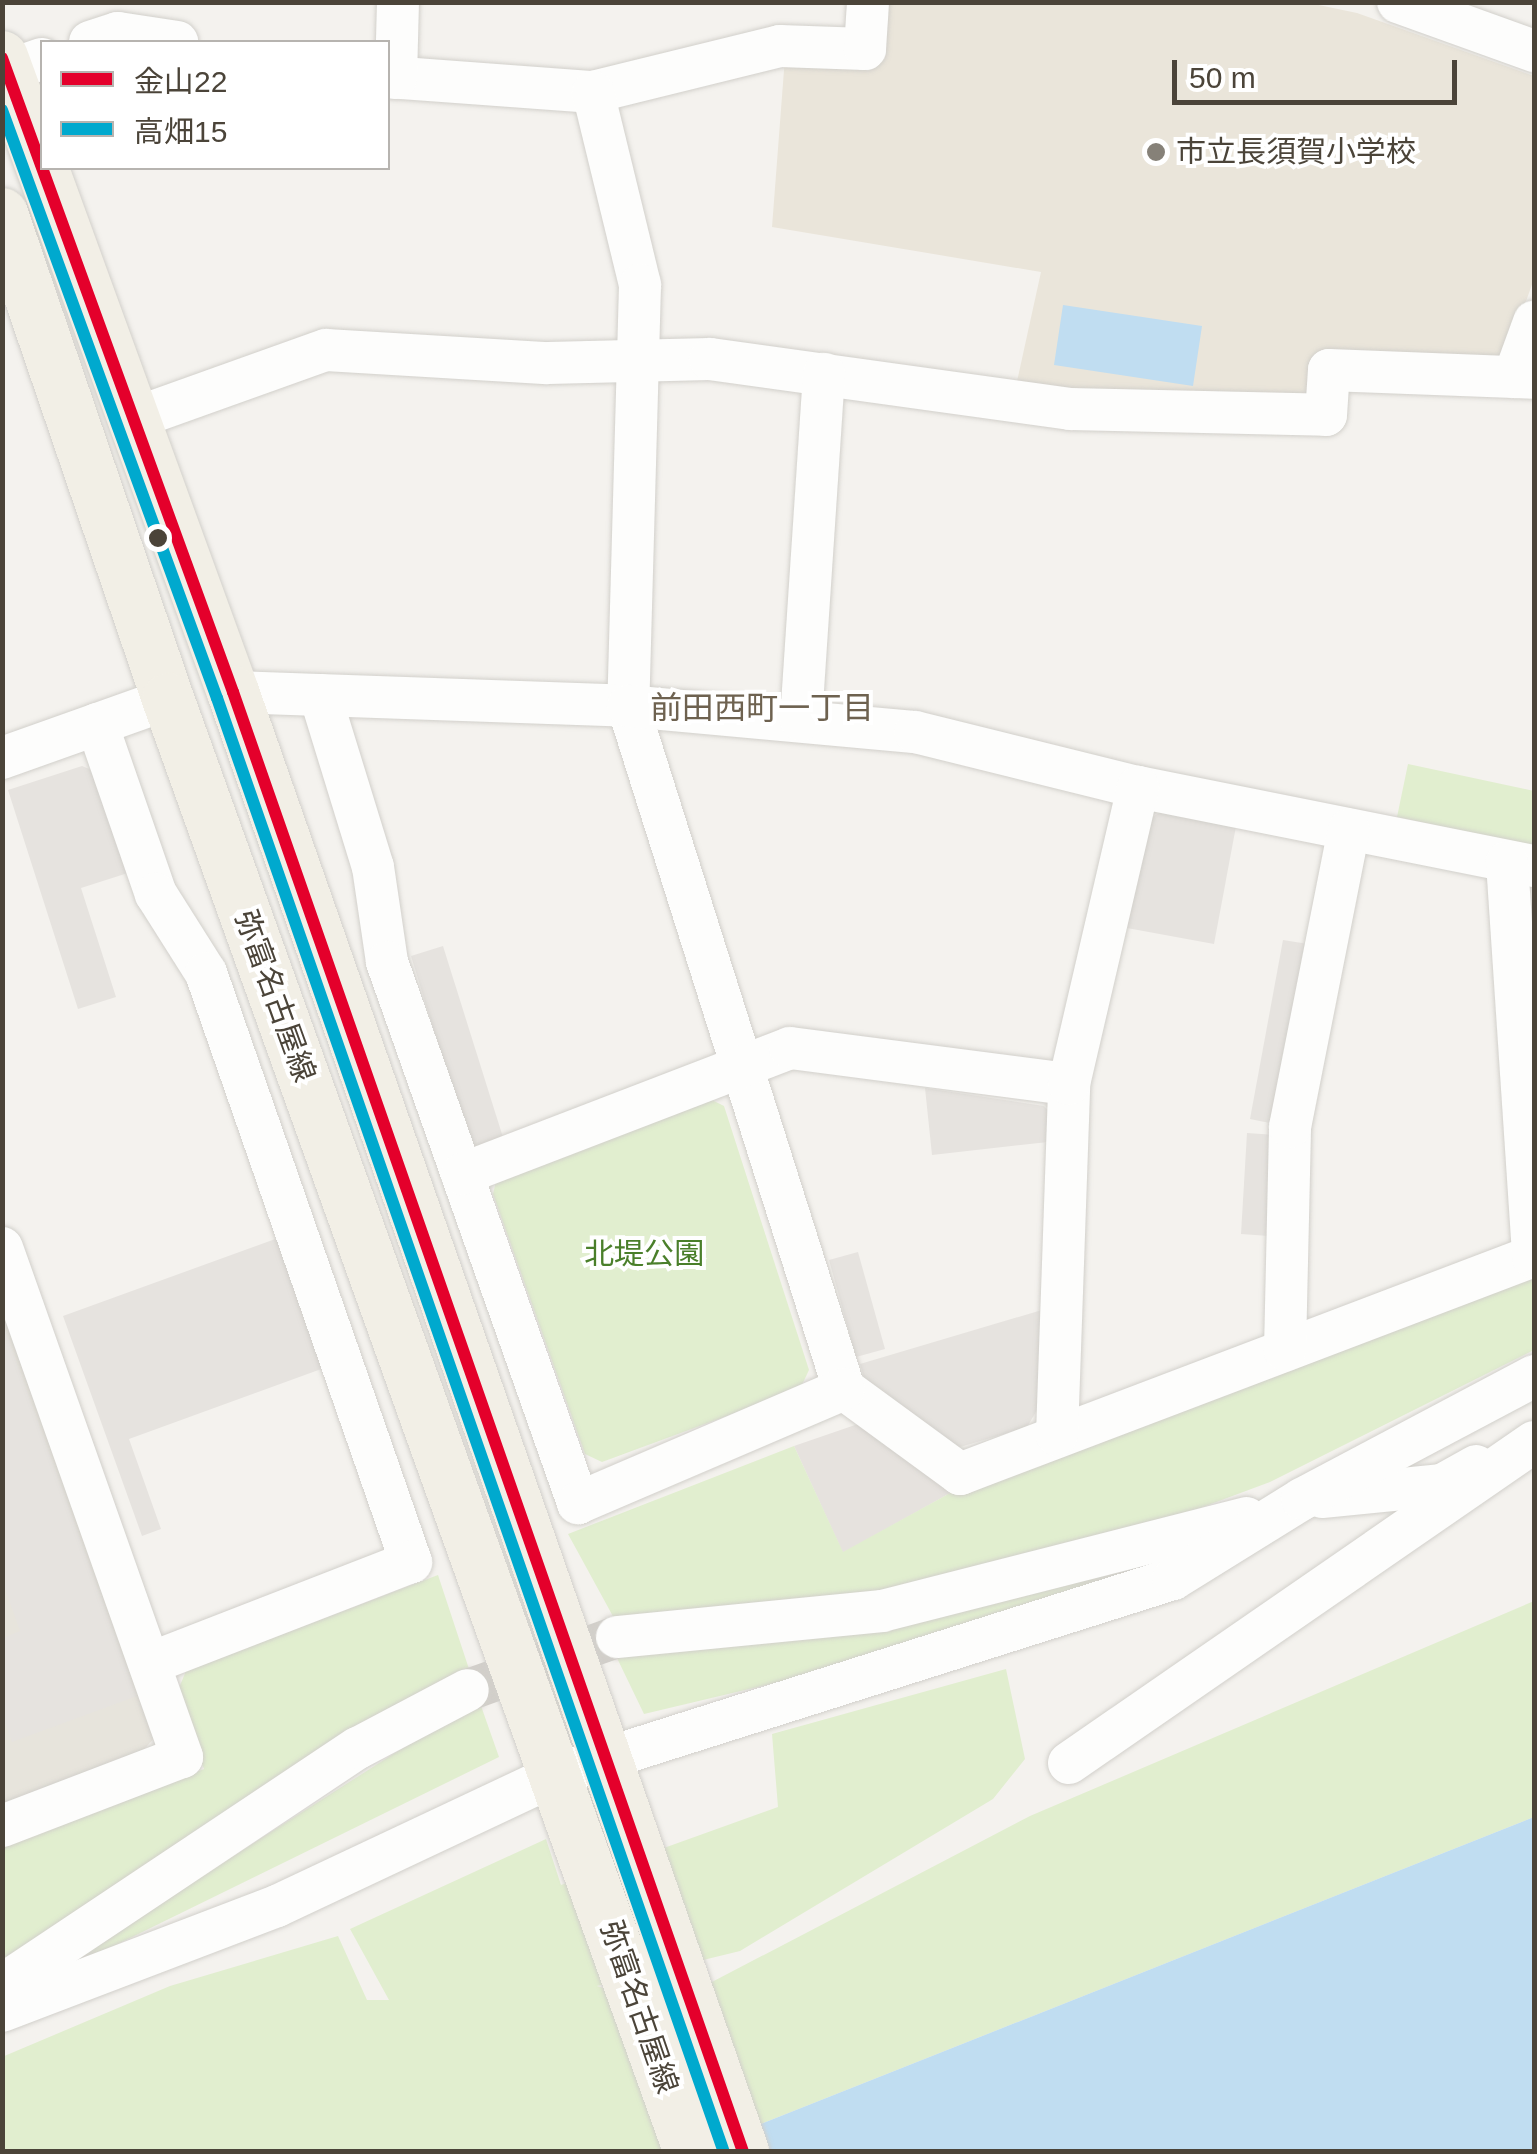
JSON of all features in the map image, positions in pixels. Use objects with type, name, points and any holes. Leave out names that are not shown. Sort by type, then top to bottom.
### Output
[{"type":"main road","name":"弥富名古屋線","points":[[17,62],[40,135]]},
{"type":"main road","name":"弥富名古屋線","points":[[51,170],[130,420],[233,692],[581,1767],[588,1862],[690,2152]]},
{"type":"main road","name":"弥富名古屋線","points":[[2,214],[168,699],[581,1767],[624,1810],[743,2152]]},
{"type":"street","points":[[398,2],[392,78],[593,92],[780,46],[865,49],[868,2]]},
{"type":"street","points":[[1398,2],[1534,51]]},
{"type":"street","points":[[96,40],[118,33],[164,40]]},
{"type":"street","points":[[233,692],[628,706],[915,732],[1138,787],[1521,864],[1534,1256],[960,1474],[844,1389],[747,1067],[628,706],[642,356],[640,285],[593,92]]},
{"type":"street","points":[[130,420],[326,350],[548,364],[642,356],[824,374],[1070,409],[1326,415],[1329,370],[1524,378],[1534,322]]},
{"type":"street","points":[[801,720],[824,374]]},
{"type":"street","points":[[320,695],[373,867],[387,962],[578,1503],[844,1389]]},
{"type":"street","points":[[2,758],[168,699]]},
{"type":"street","points":[[97,724],[156,894],[206,974],[411,1562],[150,1662]]},
{"type":"street","points":[[1057,1435],[1069,1084],[1138,787]]},
{"type":"street","points":[[1285,1350],[1290,1127],[1349,830]]},
{"type":"street","points":[[462,1174],[790,1048],[1069,1084]]},
{"type":"street","points":[[2,1248],[182,1757],[2,1826]]},
{"type":"street","points":[[2,2011],[277,1906],[581,1767],[1173,1579],[1296,1503],[1534,1376]]},
{"type":"street","points":[[617,1637],[882,1611],[1296,1503],[1442,1485],[1534,1433]]},
{"type":"street","points":[[1069,1763],[1534,1442]]},
{"type":"street","points":[[2,1986],[358,1748],[468,1690]]},
{"type":"shaded area","name":"市立長須賀小学校","points":[[875,3],[1309,3],[1357,13],[1534,76],[1534,279],[1507,354],[1318,394],[1014,395],[1041,272],[772,227],[785,57],[871,64]]},
{"type":"shaded area","points":[[82,766],[99,773],[131,872],[81,888],[116,997],[78,1009],[8,790]]},
{"type":"shaded area","points":[[1168,808],[1237,821],[1214,944],[1127,928],[1147,820]]},
{"type":"shaded area","points":[[1283,940],[1308,944],[1275,1124],[1250,1119]]},
{"type":"shaded area","points":[[443,946],[506,1147],[471,1151],[411,956]]},
{"type":"shaded area","points":[[925,1088],[1044,1106],[1051,1114],[1048,1142],[932,1155]]},
{"type":"shaded area","points":[[1247,1133],[1274,1135],[1269,1236],[1241,1234]]},
{"type":"shaded area","points":[[278,1238],[324,1368],[129,1439],[161,1529],[142,1536],[63,1316]]},
{"type":"shaded area","points":[[858,1252],[885,1349],[856,1357],[829,1260]]},
{"type":"shaded area","points":[[2,1303],[156,1736],[140,1754],[2,1805]]},
{"type":"shaded area","points":[[1042,1310],[1037,1410],[1027,1427],[957,1448],[867,1388],[860,1364]]},
{"type":"shaded area","points":[[3,1324],[137,1696],[12,1742],[3,1717],[3,1638],[20,1631],[3,1583]]},
{"type":"shaded area","points":[[858,1424],[952,1492],[843,1553],[794,1446]]},
{"type":"green space","points":[[1408,764],[1534,791],[1534,846],[1397,817]]},
{"type":"green space","name":"北堤公園","points":[[710,1099],[724,1106],[809,1370],[800,1389],[602,1462],[585,1454],[493,1194],[497,1177]]},
{"type":"green space","points":[[1534,1276],[1534,1350],[1270,1482],[1184,1514],[922,1586],[615,1620],[568,1534],[794,1446],[843,1552],[952,1492]]},
{"type":"green space","points":[[1181,1554],[934,1645],[644,1714],[617,1658],[882,1629]]},
{"type":"green space","points":[[438,1575],[469,1669],[345,1738],[3,1966],[3,1845],[204,1769],[176,1695],[186,1671]]},
{"type":"green space","points":[[1534,1601],[1534,1817],[728,2137],[684,2151],[3,2151],[2,2057],[170,1986],[338,1936],[367,2000],[389,2000],[350,1929],[546,1839],[561,1885],[778,1807],[772,1734],[1006,1669],[1025,1759],[993,1799],[740,1951],[597,1986],[666,2006],[1030,1816]]},
{"type":"green space","points":[[480,1703],[499,1757],[18,1993],[398,1751]]},
{"type":"water","points":[[1063,305],[1202,326],[1193,386],[1054,365]]},
{"type":"water","points":[[1534,1817],[1534,2151],[684,2152],[728,2137]]},
{"type":"tunnel","points":[[468,1690],[617,1637]]},
{"type":"transit line","name":"金山22","points":[[2,58],[40,162]]},
{"type":"transit line","name":"高畑15","points":[[2,110],[217,698],[724,2152]]},
{"type":"transit line","name":"金山22","points":[[43,170],[233,692],[743,2152]]},
{"type":"place","name":"市立長須賀小学校","points":[[1156,152]]},
{"type":"district","name":"前田西町一丁目","points":[[762,708]]}]
